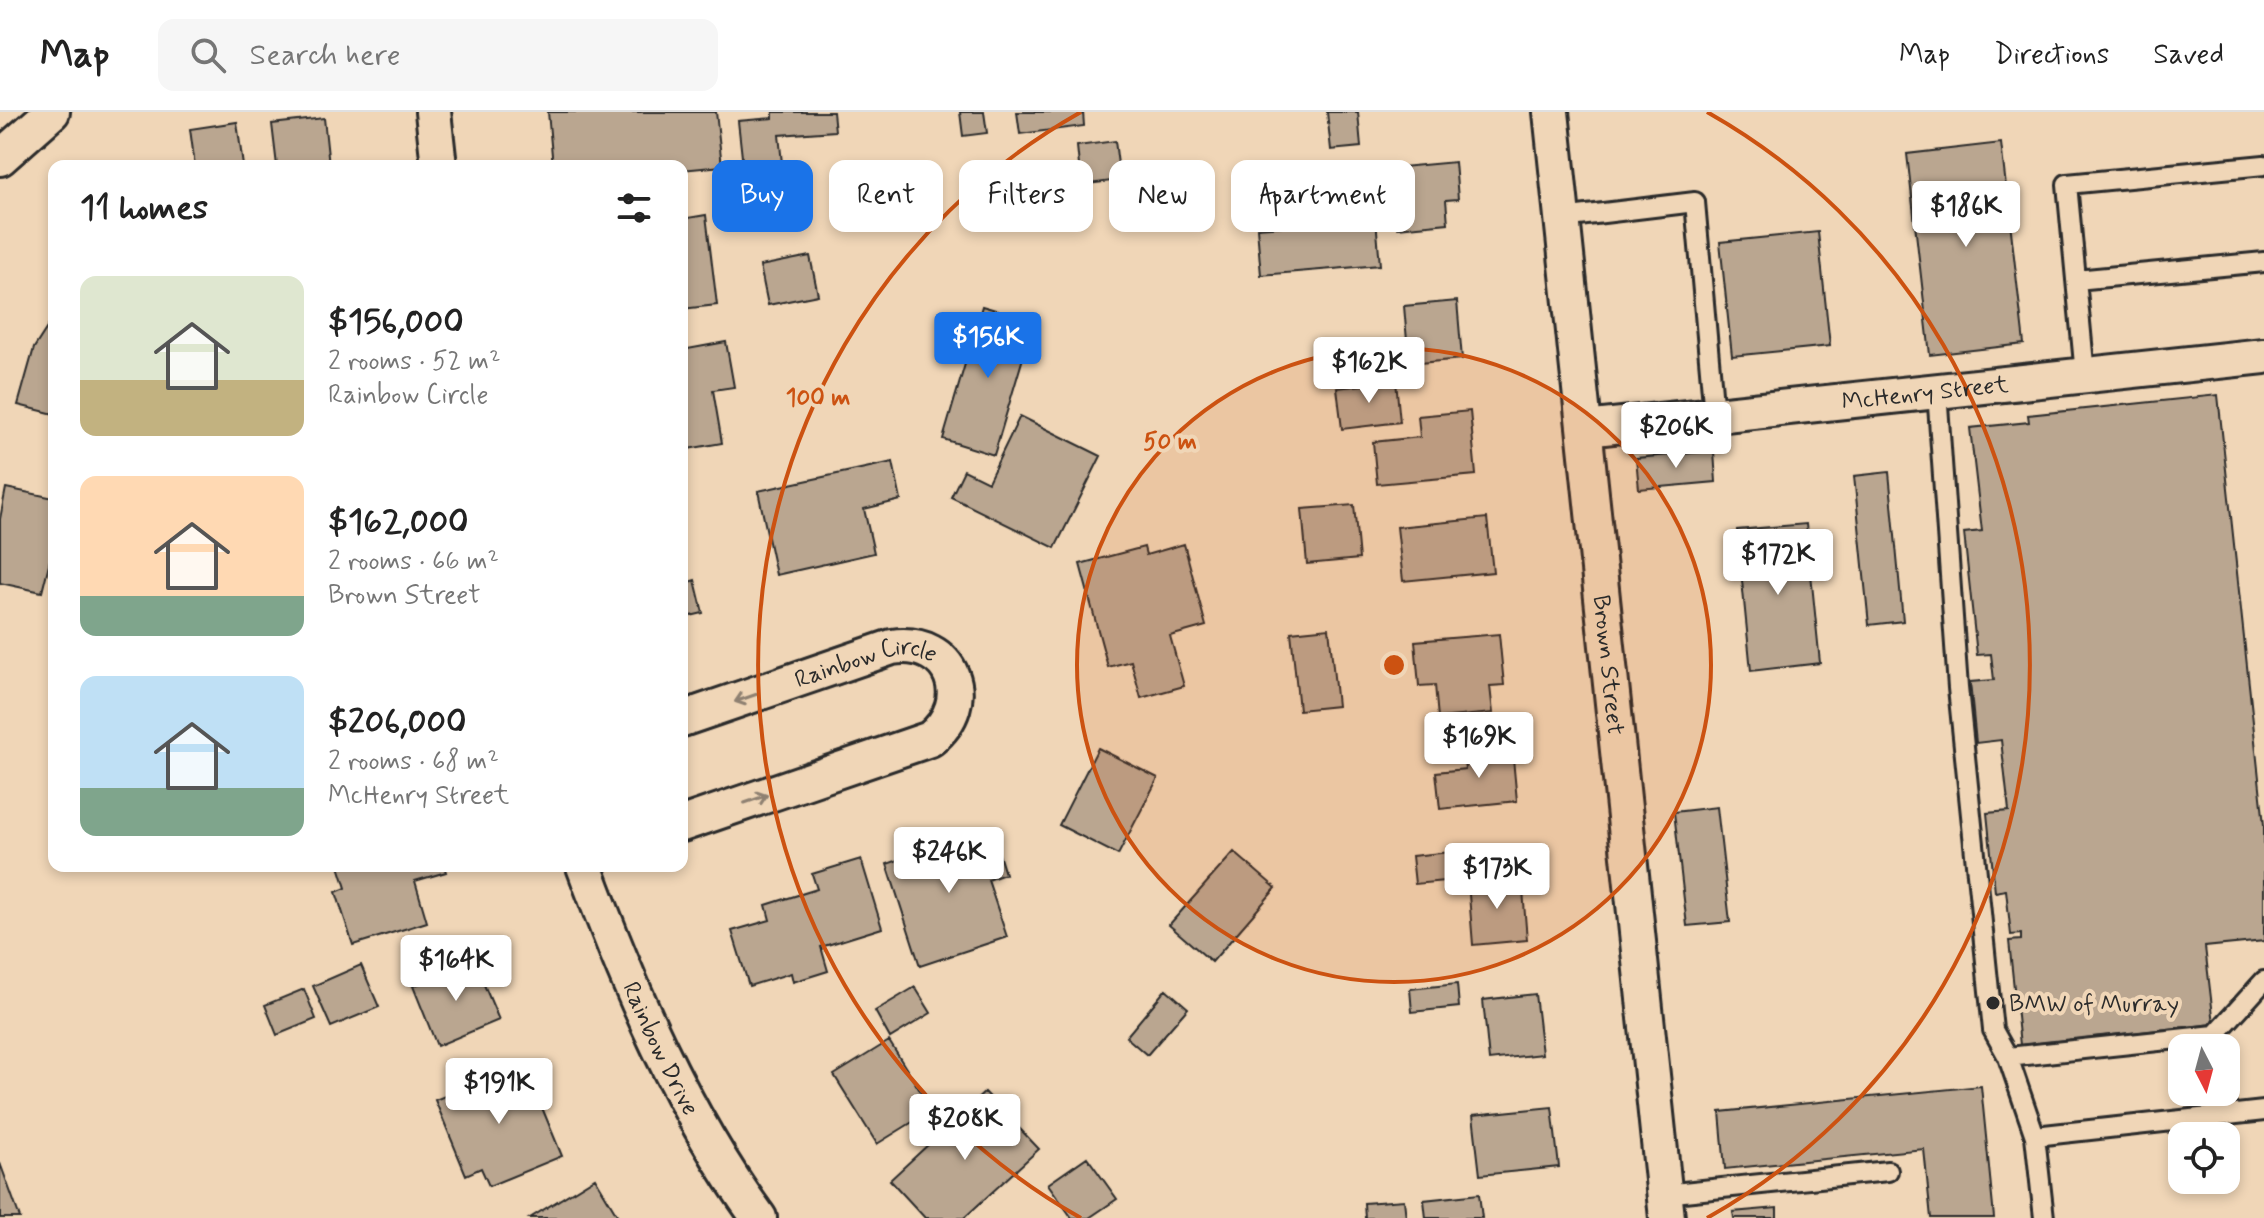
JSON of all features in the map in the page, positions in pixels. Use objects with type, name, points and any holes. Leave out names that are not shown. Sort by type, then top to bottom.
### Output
[{"type":"street","points":[[0,158],[52,112]]},
{"type":"street","points":[[433,112],[438,160]]},
{"type":"street","name":"Brown Street","points":[[1551,112],[1666,1206]]},
{"type":"street","name":"McHenry Street","points":[[1585,429],[2264,356]]},
{"type":"street","name":"Rainbow Circle","points":[[688,717],[892,647],[906,645],[934,654],[952,676],[955,690],[950,719],[930,739],[688,822]]},
{"type":"street","name":"Rainbow Drive","points":[[586,872],[634,993],[667,1061],[708,1140],[759,1218]]},
{"type":"lane","points":[[2085,375],[2067,184],[2264,165]]},
{"type":"lane","points":[[1562,218],[1695,202],[1714,415]]},
{"type":"lane","points":[[2076,280],[2264,262]]},
{"type":"lane","points":[[1937,391],[1958,688],[1993,1030],[2008,1057],[2035,1136],[2044,1218]]},
{"type":"lane","points":[[2008,1057],[2215,1035],[2264,981]]},
{"type":"lane","points":[[2035,1136],[2264,1111]]},
{"type":"lane","points":[[1666,1206],[1888,1171]]},
{"type":"building","points":[[548,112],[716,112],[721,160],[712,160],[712,167],[688,169],[688,160],[552,160]]},
{"type":"building","points":[[773,112],[833,112],[835,131],[779,135],[782,160],[742,160],[738,121],[773,118]]},
{"type":"building","points":[[960,112],[984,112],[987,133],[963,136]]},
{"type":"building","points":[[1017,112],[1083,112],[1084,126],[1020,134]]},
{"type":"building","points":[[1327,112],[1358,112],[1361,147],[1331,150]]},
{"type":"building","points":[[324,118],[328,160],[276,160],[272,124]]},
{"type":"building","points":[[237,122],[242,160],[194,160],[190,129]]},
{"type":"building","points":[[1115,141],[1117,160],[1109,160],[1109,181],[1093,183],[1093,160],[1078,160],[1077,146]]},
{"type":"building","points":[[2001,143],[2024,344],[1930,355],[1907,154]]},
{"type":"building","points":[[1455,162],[1458,199],[1446,200],[1448,223],[1415,226],[1415,166]]},
{"type":"building","points":[[706,215],[717,305],[688,308],[688,218]]},
{"type":"building","points":[[1257,232],[1377,232],[1380,265],[1261,275]]},
{"type":"building","points":[[1818,232],[1830,346],[1732,356],[1720,242]]},
{"type":"building","points":[[810,256],[818,295],[768,305],[760,266]]},
{"type":"building","points":[[1457,301],[1462,359],[1409,364],[1404,306]]},
{"type":"building","points":[[982,306],[1034,321],[994,455],[943,439]]},
{"type":"building","points":[[48,326],[48,412],[18,405],[34,348]]},
{"type":"building","points":[[726,342],[734,387],[713,390],[722,443],[688,449],[688,349]]},
{"type":"building","points":[[1396,381],[1400,422],[1342,429],[1337,388]]},
{"type":"building","points":[[2218,395],[2264,825],[2264,941],[2205,947],[2214,1024],[2020,1045],[2009,941],[2021,940],[2021,934],[2011,935],[2006,890],[1995,892],[1987,813],[2009,811],[2001,740],[1976,743],[1970,682],[1994,680],[1991,654],[1977,655],[1964,533],[1982,531],[1970,428],[2029,422],[2028,415]]},
{"type":"building","points":[[1470,411],[1476,475],[1377,484],[1373,442],[1420,437],[1418,416]]},
{"type":"building","points":[[1020,416],[1101,456],[1055,548],[951,497],[964,470],[988,482]]},
{"type":"building","points":[[1714,451],[1716,482],[1639,489],[1636,458]]},
{"type":"building","points":[[893,462],[901,500],[864,509],[874,553],[776,575],[758,491]]},
{"type":"building","points":[[1889,472],[1903,621],[1869,625],[1854,476]]},
{"type":"building","points":[[6,488],[48,497],[48,568],[42,592],[0,583],[0,519]]},
{"type":"building","points":[[1354,505],[1359,559],[1307,564],[1302,509]]},
{"type":"building","points":[[1487,518],[1493,572],[1403,581],[1397,527]]},
{"type":"building","points":[[1806,524],[1820,663],[1751,671],[1737,530]]},
{"type":"building","points":[[1184,544],[1206,626],[1170,636],[1184,686],[1141,698],[1131,661],[1108,667],[1080,564],[1144,547],[1146,555]]},
{"type":"building","points":[[688,578],[689,582],[695,580],[703,613],[688,617]]},
{"type":"building","points":[[1329,628],[1337,706],[1299,710],[1291,632]]},
{"type":"building","points":[[1499,634],[1504,685],[1490,686],[1493,713],[1438,718],[1435,685],[1419,686],[1415,641]]},
{"type":"building","points":[[1098,748],[1158,778],[1118,855],[1059,825]]},
{"type":"building","points":[[1512,748],[1517,801],[1440,809],[1436,772],[1465,769],[1463,753]]},
{"type":"building","points":[[1717,807],[1730,922],[1687,926],[1674,812]]},
{"type":"building","points":[[992,832],[1005,874],[988,880],[1007,937],[920,966],[887,864],[910,856],[905,842],[934,833],[939,849]]},
{"type":"building","points":[[1234,852],[1276,888],[1212,962],[1169,925]]},
{"type":"building","points":[[1450,852],[1454,880],[1415,884],[1412,856]]},
{"type":"building","points":[[861,859],[882,928],[821,947],[828,971],[793,982],[791,973],[749,986],[732,931],[770,920],[766,905],[817,889],[812,874]]},
{"type":"building","points":[[341,872],[446,872],[415,881],[427,922],[353,945],[336,892],[346,888]]},
{"type":"building","points":[[1522,878],[1527,940],[1473,945],[1468,882]]},
{"type":"building","points":[[474,961],[499,1020],[437,1046],[413,986]]},
{"type":"building","points":[[361,965],[379,1007],[331,1027],[313,986]]},
{"type":"building","points":[[1457,984],[1459,1007],[1412,1012],[1410,989]]},
{"type":"building","points":[[915,987],[931,1013],[890,1038],[875,1011]]},
{"type":"building","points":[[304,989],[316,1019],[277,1035],[265,1005]]},
{"type":"building","points":[[1166,989],[1188,1008],[1147,1055],[1126,1037]]},
{"type":"building","points":[[1535,994],[1542,1054],[1489,1060],[1483,1000]]},
{"type":"building","points":[[889,1041],[932,1110],[877,1144],[834,1075]]},
{"type":"building","points":[[524,1064],[562,1156],[489,1186],[481,1168],[466,1175],[435,1100]]},
{"type":"building","points":[[1981,1086],[1994,1218],[1931,1218],[1924,1149],[1725,1169],[1720,1112]]},
{"type":"building","points":[[985,1092],[1039,1149],[964,1218],[925,1218],[890,1180]]},
{"type":"building","points":[[1552,1107],[1559,1167],[1480,1175],[1473,1115]]},
{"type":"building","points":[[1087,1157],[1117,1199],[1089,1218],[1072,1218],[1048,1184]]},
{"type":"building","points":[[0,1163],[20,1218],[0,1218]]},
{"type":"building","points":[[595,1178],[619,1218],[530,1218]]},
{"type":"building","points":[[1479,1194],[1482,1218],[1426,1218],[1424,1200]]},
{"type":"building","points":[[1404,1200],[1406,1218],[1365,1218],[1364,1203]]},
{"type":"building","points":[[1777,1208],[1777,1218],[1734,1218],[1733,1212]]},
{"type":"place","name":"BMW of Murray","points":[[1993,1003]]}]
